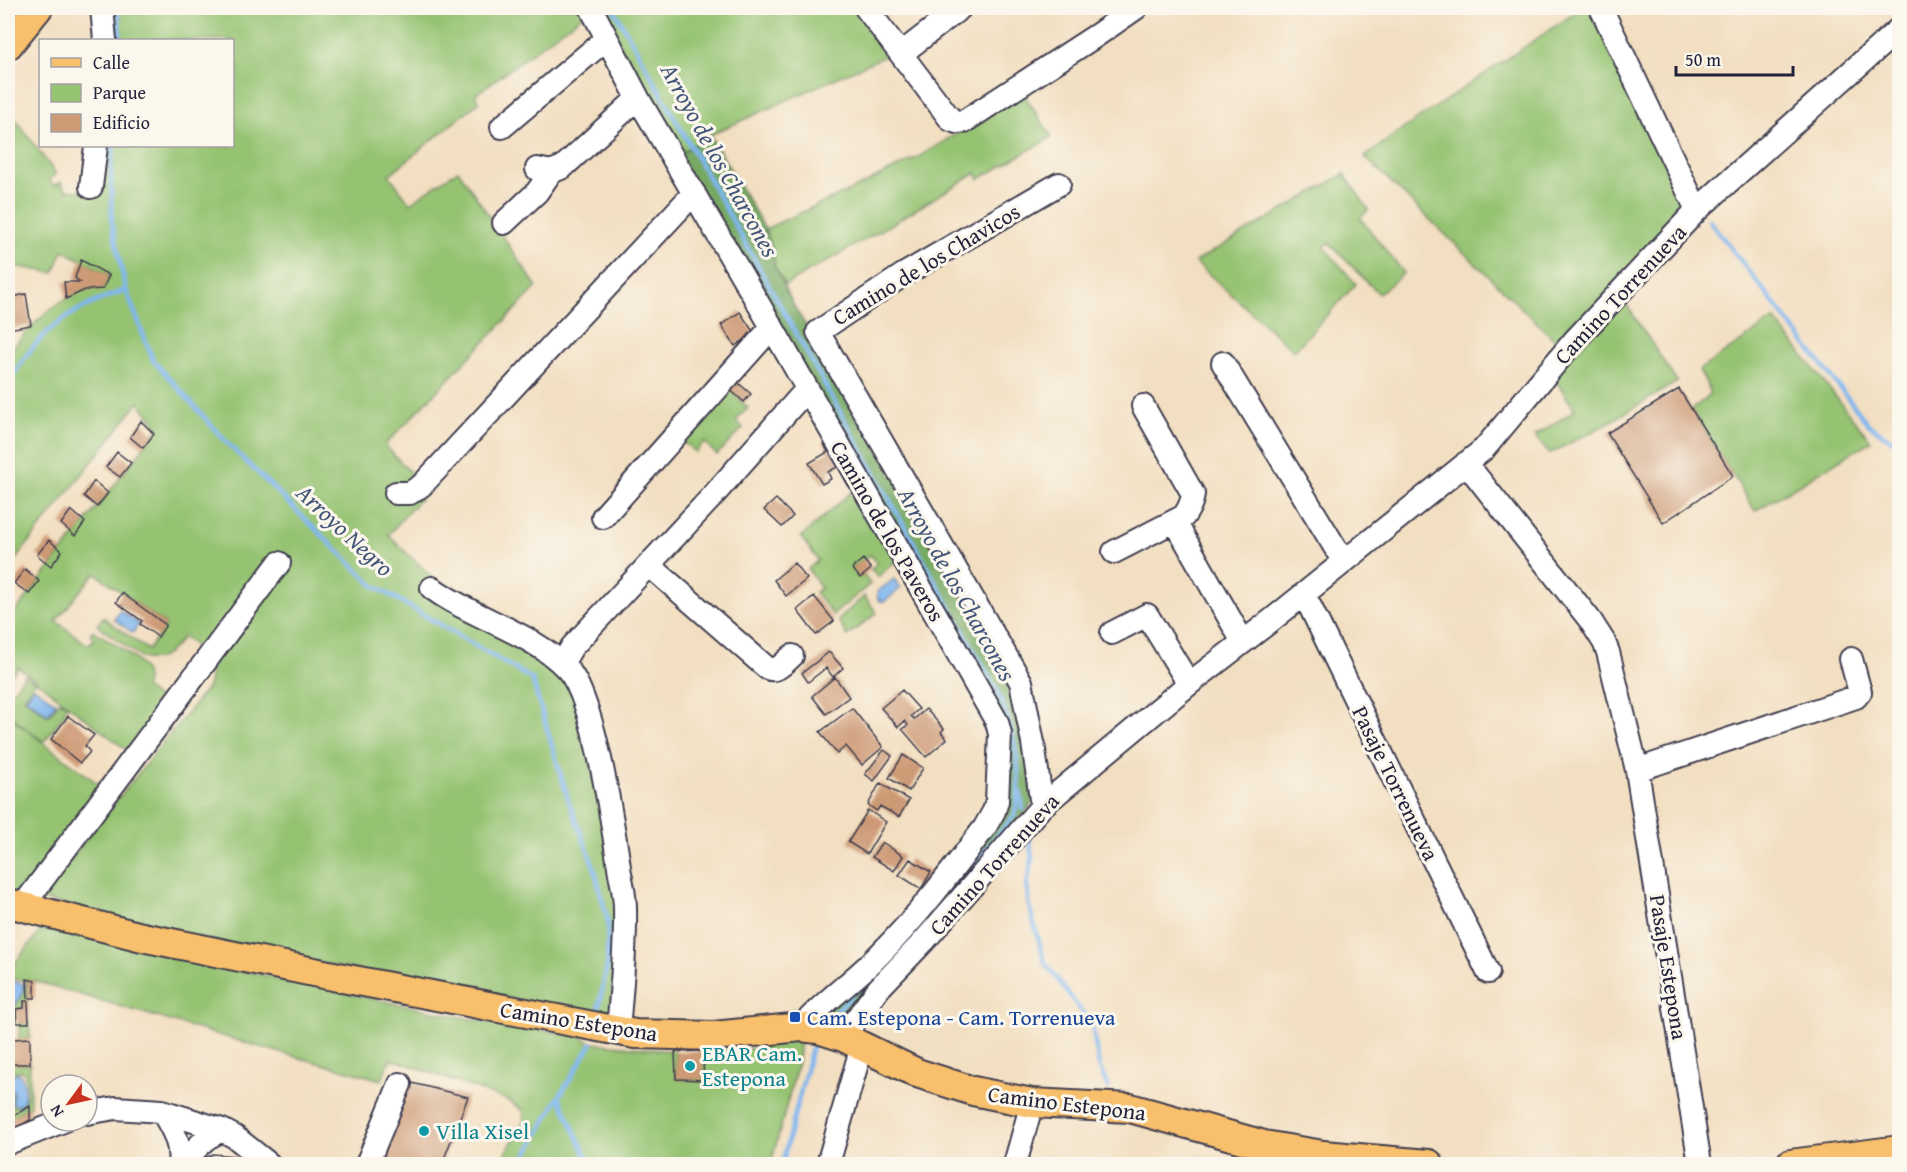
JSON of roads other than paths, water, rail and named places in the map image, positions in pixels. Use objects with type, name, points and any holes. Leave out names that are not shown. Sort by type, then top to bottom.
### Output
[{"type":"main road","points":[[8,45],[39,8]]},
{"type":"main road","name":"Camino Estepona","points":[[15,905],[165,942],[635,1034],[714,1036],[828,1034],[917,1073],[973,1090],[1032,1103],[1130,1108],[1264,1145],[1323,1155],[1429,1164]]},
{"type":"main road","points":[[1790,1164],[1899,1150]]},
{"type":"street","points":[[102,8],[105,39]]},
{"type":"street","name":"Camino de los Paveros","points":[[591,8],[638,98],[772,327],[999,728],[996,807],[990,819],[981,855]]},
{"type":"street","points":[[866,8],[951,120],[957,122],[965,121],[1136,8]]},
{"type":"street","points":[[902,53],[960,8]]},
{"type":"street","points":[[1601,8],[1697,210]]},
{"type":"street","name":"Camino Torrenueva","points":[[828,1034],[879,988],[915,933],[981,855],[1189,684],[1484,449],[1574,341],[1697,210],[1899,28]]},
{"type":"street","points":[[502,127],[606,39]]},
{"type":"street","points":[[504,223],[537,192],[544,171],[563,168],[638,98]]},
{"type":"street","points":[[91,187],[96,147]]},
{"type":"street","name":"Camino de los Chavicos","points":[[1042,806],[1021,682],[818,332],[903,275],[1059,184]]},
{"type":"street","points":[[396,493],[410,493],[422,486],[693,193]]},
{"type":"street","points":[[603,517],[772,327]]},
{"type":"street","points":[[1223,363],[1344,562]]},
{"type":"street","points":[[562,664],[572,647],[807,389]]},
{"type":"street","points":[[1114,552],[1175,522],[1184,516],[1191,506],[1193,494],[1143,406]]},
{"type":"street","name":"Pasaje Estepona","points":[[1466,463],[1590,620],[1604,642],[1637,770],[1700,1164]]},
{"type":"street","points":[[1175,522],[1243,642]]},
{"type":"street","points":[[15,905],[116,785],[180,694],[211,657],[279,563]]},
{"type":"street","points":[[649,565],[767,668],[777,669],[792,656]]},
{"type":"street","points":[[432,588],[460,607],[547,651],[572,676],[587,712],[606,790],[625,907],[618,1031]]},
{"type":"street","name":"Pasaje Torrenueva","points":[[1304,594],[1488,972]]},
{"type":"street","points":[[1112,633],[1147,615],[1189,684]]},
{"type":"street","points":[[1637,770],[1857,697],[1860,692],[1851,659]]},
{"type":"street","points":[[828,1164],[828,1034],[818,1010],[915,933]]},
{"type":"street","points":[[367,1164],[400,1084]]},
{"type":"street","points":[[1015,1164],[1032,1103]]},
{"type":"street","points":[[99,1111],[115,1108],[162,1111],[222,1130],[235,1137],[269,1164]]},
{"type":"street","points":[[162,1111],[177,1141],[180,1164]]},
{"type":"street","points":[[180,1164],[207,1138],[222,1130]]},
{"type":"street","points":[[12,1143],[39,1131]]},
{"type":"water","points":[[894,579],[901,588],[884,602],[878,600],[877,592]]},
{"type":"water","points":[[120,610],[139,624],[133,633],[114,619]]},
{"type":"water","points":[[34,687],[56,703],[48,714],[26,698]]},
{"type":"water","points":[[11,981],[24,984],[22,994],[14,1006],[8,1004],[8,984]]},
{"type":"water","points":[[16,1073],[21,1076],[24,1085],[24,1100],[18,1106],[12,1102],[14,1092],[9,1085],[12,1076]]},
{"type":"waterway","name":"Arroyo Negro","points":[[118,8],[120,39]]},
{"type":"waterway","name":"Arroyo de los Charcones","points":[[613,8],[997,691],[1003,706],[1013,737],[1018,768],[1014,816],[945,897]]},
{"type":"waterway","name":"Arroyo Negro","points":[[114,147],[111,168],[112,224],[126,290],[153,360],[230,446],[373,585],[532,679],[569,802],[594,867],[608,922],[607,967],[598,1010]]},
{"type":"waterway","points":[[1709,220],[1868,424],[1900,446]]},
{"type":"waterway","points":[[8,384],[31,349],[56,324],[87,306],[126,290]]},
{"type":"waterway","points":[[1020,791],[1023,809]]},
{"type":"waterway","points":[[1029,835],[1032,858],[1027,885],[1029,906],[1045,963],[1092,1025],[1099,1065],[1108,1088]]},
{"type":"waterway","name":"Arroyo de los Charcones","points":[[825,1023],[855,992]]},
{"type":"waterway","name":"Arroyo de los Charcones","points":[[782,1164],[814,1039]]},
{"type":"waterway","points":[[590,1164],[559,1097],[592,1043]]},
{"type":"waterway","name":"Arroyo Negro","points":[[521,1164],[559,1097]]},
{"type":"place","name":"Cam. Estepona - Cam. Torrenueva","points":[[795,1017]]},
{"type":"place","name":"EBAR Cam. Estepona","points":[[690,1066]]},
{"type":"place","name":"Villa Xisel","points":[[424,1131]]}]
